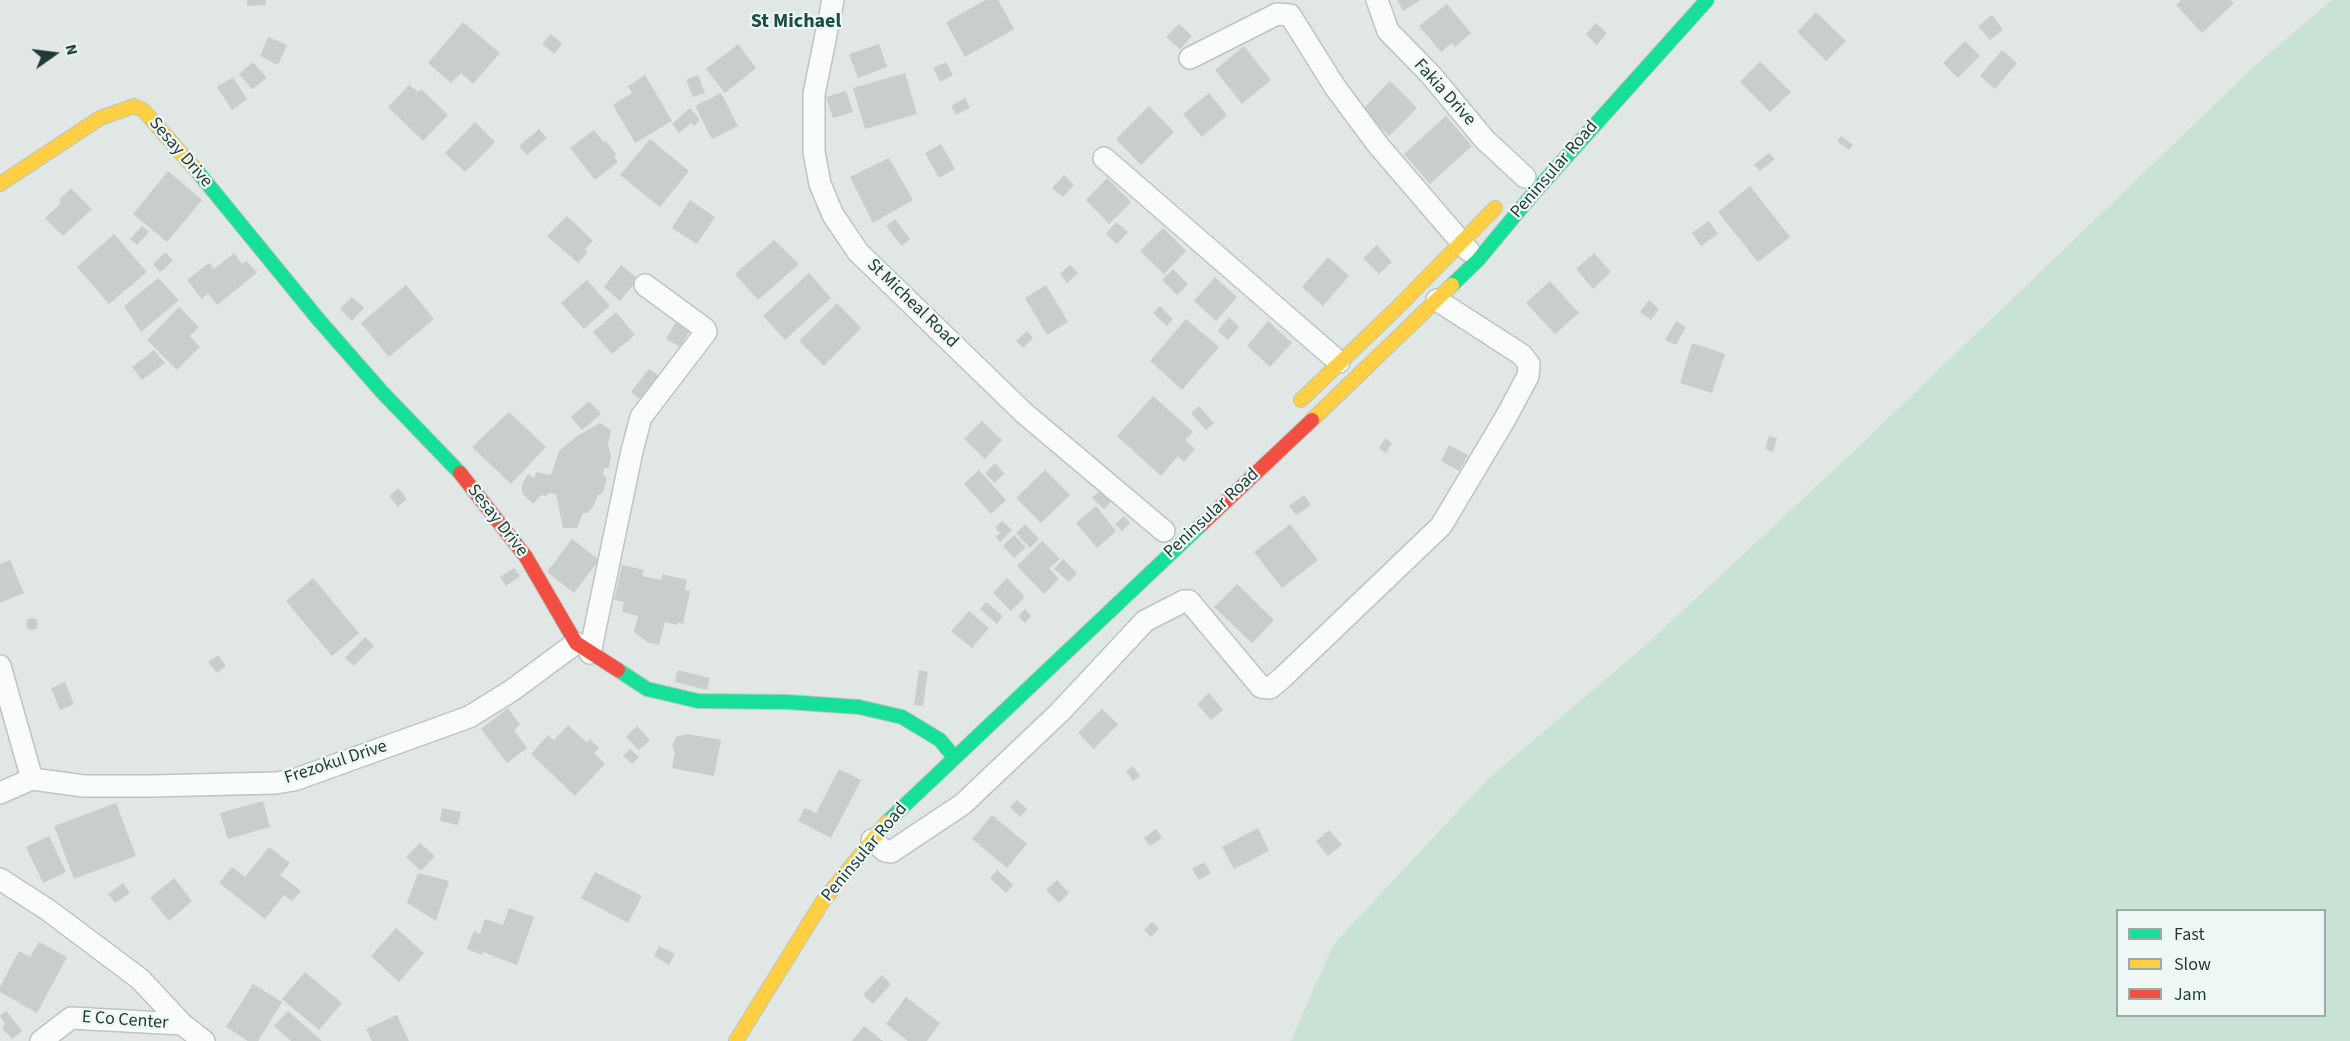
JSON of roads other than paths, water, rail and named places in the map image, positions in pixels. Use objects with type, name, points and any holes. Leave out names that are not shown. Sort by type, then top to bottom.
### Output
[{"type":"main road","name":"Peninsular Road","points":[[736,1041],[823,901],[883,826],[1478,260],[1539,187],[1707,0]]},
{"type":"main road","name":"Sesay Drive","points":[[0,184],[100,118],[134,106],[143,110],[177,147],[318,319],[375,384],[452,463],[526,557],[583,648],[647,689],[698,701],[787,702],[860,707],[902,717],[941,740],[954,756]]},
{"type":"main road","name":"Peninsular Road","points":[[1292,408],[1462,243],[1501,201]]},
{"type":"street","name":"Fakia Drive","points":[[1377,0],[1388,31],[1431,75],[1485,140],[1524,177]]},
{"type":"street","name":"St Micheal Road","points":[[828,1],[814,94],[814,153],[820,184],[833,215],[858,252],[1024,413],[1164,531]]},
{"type":"street","points":[[1190,58],[1277,14],[1290,15],[1335,87],[1366,128],[1417,192],[1478,260]]},
{"type":"street","points":[[1104,158],[1339,362]]},
{"type":"street","points":[[583,648],[641,417],[706,332],[645,285]]},
{"type":"street","points":[[872,840],[885,851],[891,852],[963,804],[1060,712],[1145,621],[1179,603],[1189,601],[1261,687],[1270,688],[1442,526],[1505,419],[1528,376],[1529,364],[1522,355],[1437,300]]},
{"type":"street","name":"Frezokul Drive","points":[[32,779],[84,786],[276,783],[294,780],[469,717],[583,648]]},
{"type":"street","points":[[0,666],[32,779],[0,793]]},
{"type":"street","points":[[0,879],[48,910],[140,979],[182,1024],[204,1041]]},
{"type":"street","name":"E Co Center","points":[[41,1041],[70,1018],[182,1024]]},
{"type":"district","name":"St Michael","points":[[796,23]]}]
